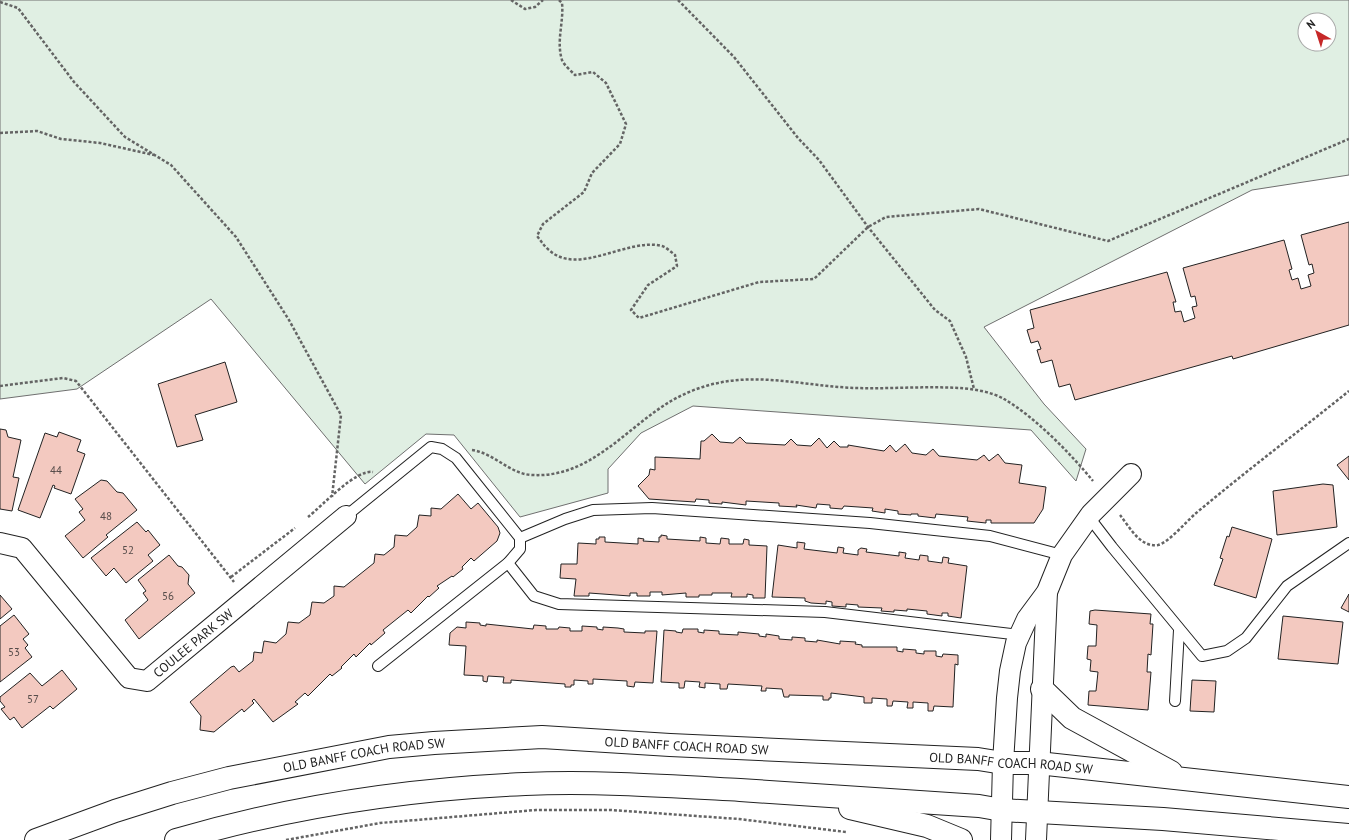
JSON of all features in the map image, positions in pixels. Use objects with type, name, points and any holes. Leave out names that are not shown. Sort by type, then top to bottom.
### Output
[{"type":"main road","points":[[1042,689],[1072,718],[1182,778]]},
{"type":"main road","name":"OLD BANFF COACH ROAD SW","points":[[36,840],[115,811],[229,778],[389,747],[542,737],[670,745],[978,759],[1003,763],[1038,763],[1349,797]]},
{"type":"main road","points":[[176,840],[286,813],[362,799],[447,788],[527,784],[606,784],[786,793],[979,806],[1002,810],[1163,819],[1349,835]]},
{"type":"main road","points":[[786,793],[927,826],[961,840]]},
{"type":"street","points":[[1001,840],[1003,763],[1010,671],[1020,635],[1027,619],[1047,592],[1062,555],[1089,517],[1131,474]]},
{"type":"street","name":"COULEE PARK SW","points":[[0,544],[22,548],[129,678],[147,681],[346,516]]},
{"type":"street","points":[[1036,840],[1038,763],[1047,592]]},
{"type":"lane","points":[[346,516],[431,448],[442,449],[456,458],[520,538],[520,549],[508,563],[378,666]]},
{"type":"lane","points":[[520,538],[564,519],[593,510],[652,508],[870,523],[990,536],[1062,555]]},
{"type":"lane","points":[[1089,517],[1112,548],[1202,656],[1227,651],[1246,638],[1287,586],[1349,542]]},
{"type":"lane","points":[[508,563],[534,596],[559,604],[825,612],[1020,635]]},
{"type":"lane","points":[[1175,701],[1179,630]]},
{"type":"path","points":[[511,0],[525,9],[536,7],[543,0]]},
{"type":"path","points":[[559,0],[562,3],[563,15],[560,28],[563,62],[575,75],[593,72],[606,83],[626,124],[620,144],[592,173],[584,192],[543,224],[537,236],[549,251],[565,258],[582,260],[646,245],[663,246],[674,255],[677,266],[648,285],[631,310],[639,318],[759,282],[814,279],[868,227],[886,217],[979,209],[1108,241],[1349,139]]},
{"type":"path","points":[[678,0],[734,57],[798,138],[819,160],[868,227],[935,310],[950,321],[966,357],[974,389]]},
{"type":"path","points":[[0,2],[18,8],[74,82],[125,137],[172,165],[236,237],[289,320],[341,415],[332,497]]},
{"type":"path","points":[[0,133],[37,132],[61,139],[100,143],[156,156]]},
{"type":"path","points":[[0,386],[63,378],[76,381],[247,598]]},
{"type":"path","points":[[456,458],[465,451],[473,450],[532,476],[568,470],[586,464],[676,398],[697,389],[718,383],[739,380],[856,388],[946,387],[974,389],[1004,399],[1047,432],[1086,472],[1138,538],[1151,545],[1159,545],[1165,542],[1194,515],[1349,391]]},
{"type":"path","points":[[286,840],[380,823],[536,810],[611,810],[731,819],[850,832]]},
{"type":"green space","points":[[0,0],[1349,0],[1349,175],[1252,190],[984,327],[1044,404],[1086,449],[1076,481],[1031,430],[693,406],[641,433],[608,469],[608,493],[520,517],[454,435],[426,434],[365,484],[211,299],[77,389],[0,399]]},
{"type":"building","points":[[1349,222],[1349,325],[1233,359],[1232,356],[1075,400],[1070,384],[1059,387],[1052,360],[1041,363],[1037,350],[1041,349],[1038,341],[1031,343],[1027,330],[1034,328],[1030,310],[1167,272],[1176,302],[1173,302],[1175,312],[1181,311],[1184,322],[1195,318],[1192,307],[1197,306],[1195,296],[1191,297],[1183,268],[1284,240],[1292,269],[1289,270],[1292,280],[1298,278],[1301,289],[1311,286],[1308,275],[1314,273],[1312,264],[1309,265],[1301,235]]},
{"type":"building","points":[[225,362],[237,402],[195,415],[203,440],[177,447],[158,384]]},
{"type":"building","points":[[0,429],[6,430],[8,437],[21,440],[13,477],[19,478],[12,511],[0,509]]},
{"type":"building","points":[[59,432],[81,440],[77,451],[85,454],[71,494],[54,488],[55,486],[53,485],[40,518],[18,510],[45,433],[57,437]]},
{"type":"building","points":[[712,434],[720,442],[733,443],[740,437],[746,443],[785,445],[791,439],[797,445],[811,446],[819,438],[827,448],[834,441],[840,447],[848,447],[848,445],[884,451],[890,445],[896,452],[905,444],[912,453],[926,455],[933,449],[939,456],[977,460],[984,455],[989,461],[998,454],[1005,463],[1022,465],[1019,483],[1046,487],[1043,509],[1034,523],[991,523],[991,520],[986,520],[986,523],[967,521],[968,517],[936,514],[935,518],[918,516],[918,514],[898,514],[898,511],[885,509],[885,513],[872,511],[873,508],[844,506],[842,509],[830,508],[830,505],[817,504],[816,508],[796,505],[797,507],[779,506],[779,503],[746,501],[746,505],[722,502],[722,504],[709,503],[709,500],[696,499],[695,502],[649,499],[638,486],[649,475],[650,469],[655,470],[655,457],[700,459],[701,441],[704,441]]},
{"type":"building","points":[[1349,456],[1349,480],[1337,465]]},
{"type":"building","points":[[101,480],[107,481],[117,492],[123,493],[137,510],[106,535],[108,537],[83,558],[65,536],[85,520],[79,512],[83,509],[75,499]]},
{"type":"building","points":[[1323,484],[1333,485],[1337,527],[1277,535],[1273,491]]},
{"type":"building","points":[[458,494],[471,509],[478,503],[498,527],[500,533],[497,541],[474,561],[471,558],[462,567],[463,569],[453,577],[452,576],[437,586],[439,588],[429,597],[428,596],[411,613],[408,610],[383,630],[385,633],[371,645],[370,643],[356,657],[354,654],[341,667],[342,668],[332,676],[330,674],[308,696],[305,693],[295,702],[298,704],[273,722],[254,699],[252,701],[254,703],[244,712],[242,709],[214,732],[200,730],[201,716],[190,702],[231,667],[234,666],[239,672],[253,661],[254,652],[262,653],[264,641],[276,643],[286,634],[288,622],[299,623],[310,615],[312,602],[324,603],[334,596],[334,586],[344,587],[374,563],[375,554],[384,555],[394,547],[395,535],[407,536],[417,527],[419,515],[431,516],[431,508],[441,509]]},
{"type":"building","points":[[137,522],[146,532],[148,530],[160,545],[148,555],[153,561],[126,583],[114,568],[106,576],[91,558]]},
{"type":"building","points":[[1232,527],[1272,539],[1256,598],[1214,585],[1223,559],[1220,558],[1227,536],[1229,537]]},
{"type":"building","points":[[661,535],[667,536],[667,539],[700,541],[700,537],[706,538],[706,543],[720,544],[721,538],[729,539],[729,544],[743,544],[744,539],[749,540],[749,545],[767,546],[765,598],[753,598],[753,595],[747,594],[747,597],[731,597],[732,593],[712,593],[712,595],[699,595],[699,597],[686,597],[686,593],[662,595],[662,592],[650,592],[650,596],[637,596],[637,593],[630,593],[630,596],[589,593],[589,596],[574,596],[576,579],[560,578],[561,564],[577,564],[578,543],[596,544],[596,539],[599,539],[599,537],[605,537],[605,542],[638,544],[638,538],[644,539],[643,541],[659,542],[659,537],[661,537]]},
{"type":"building","points":[[797,542],[805,543],[804,549],[837,553],[838,547],[844,548],[843,553],[858,555],[858,550],[861,548],[867,549],[866,552],[899,556],[899,552],[906,553],[905,558],[919,560],[920,555],[928,556],[928,561],[942,563],[943,557],[949,558],[948,563],[967,566],[961,618],[948,616],[948,613],[942,613],[942,616],[927,614],[927,611],[907,609],[907,611],[894,610],[894,612],[881,611],[882,608],[858,607],[858,605],[846,604],[846,607],[832,606],[832,602],[826,601],[826,604],[811,603],[805,601],[805,598],[772,597],[778,545],[797,548]]},
{"type":"building","points":[[169,555],[178,566],[182,567],[189,575],[188,584],[195,593],[139,639],[125,620],[148,600],[143,593],[146,591],[138,580]]},
{"type":"building","points":[[1349,594],[1349,612],[1341,608]]},
{"type":"building","points":[[0,595],[12,609],[0,619]]},
{"type":"building","points":[[1095,610],[1151,614],[1150,624],[1153,624],[1151,655],[1148,654],[1147,672],[1151,672],[1148,710],[1088,705],[1089,691],[1096,691],[1098,672],[1090,671],[1091,660],[1087,659],[1088,646],[1096,646],[1097,625],[1089,624],[1090,611]]},
{"type":"building","points":[[14,615],[29,634],[23,639],[28,645],[25,648],[32,657],[0,682],[0,626]]},
{"type":"building","points":[[1283,616],[1343,622],[1338,664],[1278,659]]},
{"type":"building","points":[[466,622],[480,623],[480,625],[486,626],[486,624],[533,629],[534,625],[546,626],[546,629],[558,629],[559,627],[570,628],[570,631],[582,631],[582,626],[597,627],[597,629],[603,630],[603,627],[618,628],[624,629],[624,632],[645,633],[645,631],[657,631],[653,683],[635,682],[634,687],[627,686],[627,681],[593,679],[593,684],[588,684],[588,681],[574,680],[574,685],[571,685],[571,687],[565,687],[565,684],[511,680],[511,683],[503,683],[504,677],[488,676],[487,682],[483,681],[483,676],[464,675],[466,646],[449,645],[450,633],[457,627],[466,628]]},
{"type":"building","points":[[683,629],[698,629],[698,632],[704,633],[704,630],[719,631],[719,634],[738,635],[738,632],[759,634],[759,636],[766,637],[766,634],[779,636],[779,639],[792,640],[792,637],[805,638],[805,641],[817,642],[817,640],[840,644],[840,641],[856,642],[855,644],[862,645],[862,647],[897,647],[897,651],[903,652],[903,649],[916,650],[916,653],[924,654],[924,651],[936,651],[936,656],[942,657],[943,654],[958,655],[958,665],[955,664],[953,707],[934,706],[933,711],[928,711],[928,703],[913,702],[913,708],[907,708],[908,702],[893,701],[892,706],[887,706],[887,699],[872,698],[872,703],[864,703],[864,697],[831,693],[831,698],[829,698],[829,700],[823,700],[823,696],[789,695],[789,697],[784,697],[782,689],[766,688],[766,691],[761,691],[762,686],[728,684],[727,689],[720,689],[720,684],[705,683],[705,688],[699,687],[700,682],[685,681],[684,688],[679,688],[679,683],[661,682],[664,630],[682,633]]},
{"type":"building","points":[[62,670],[77,689],[53,709],[50,706],[22,728],[14,717],[10,720],[1,709],[5,707],[0,701],[0,697],[30,673],[42,686]]},
{"type":"building","points":[[1192,680],[1216,681],[1214,712],[1190,711]]}]
